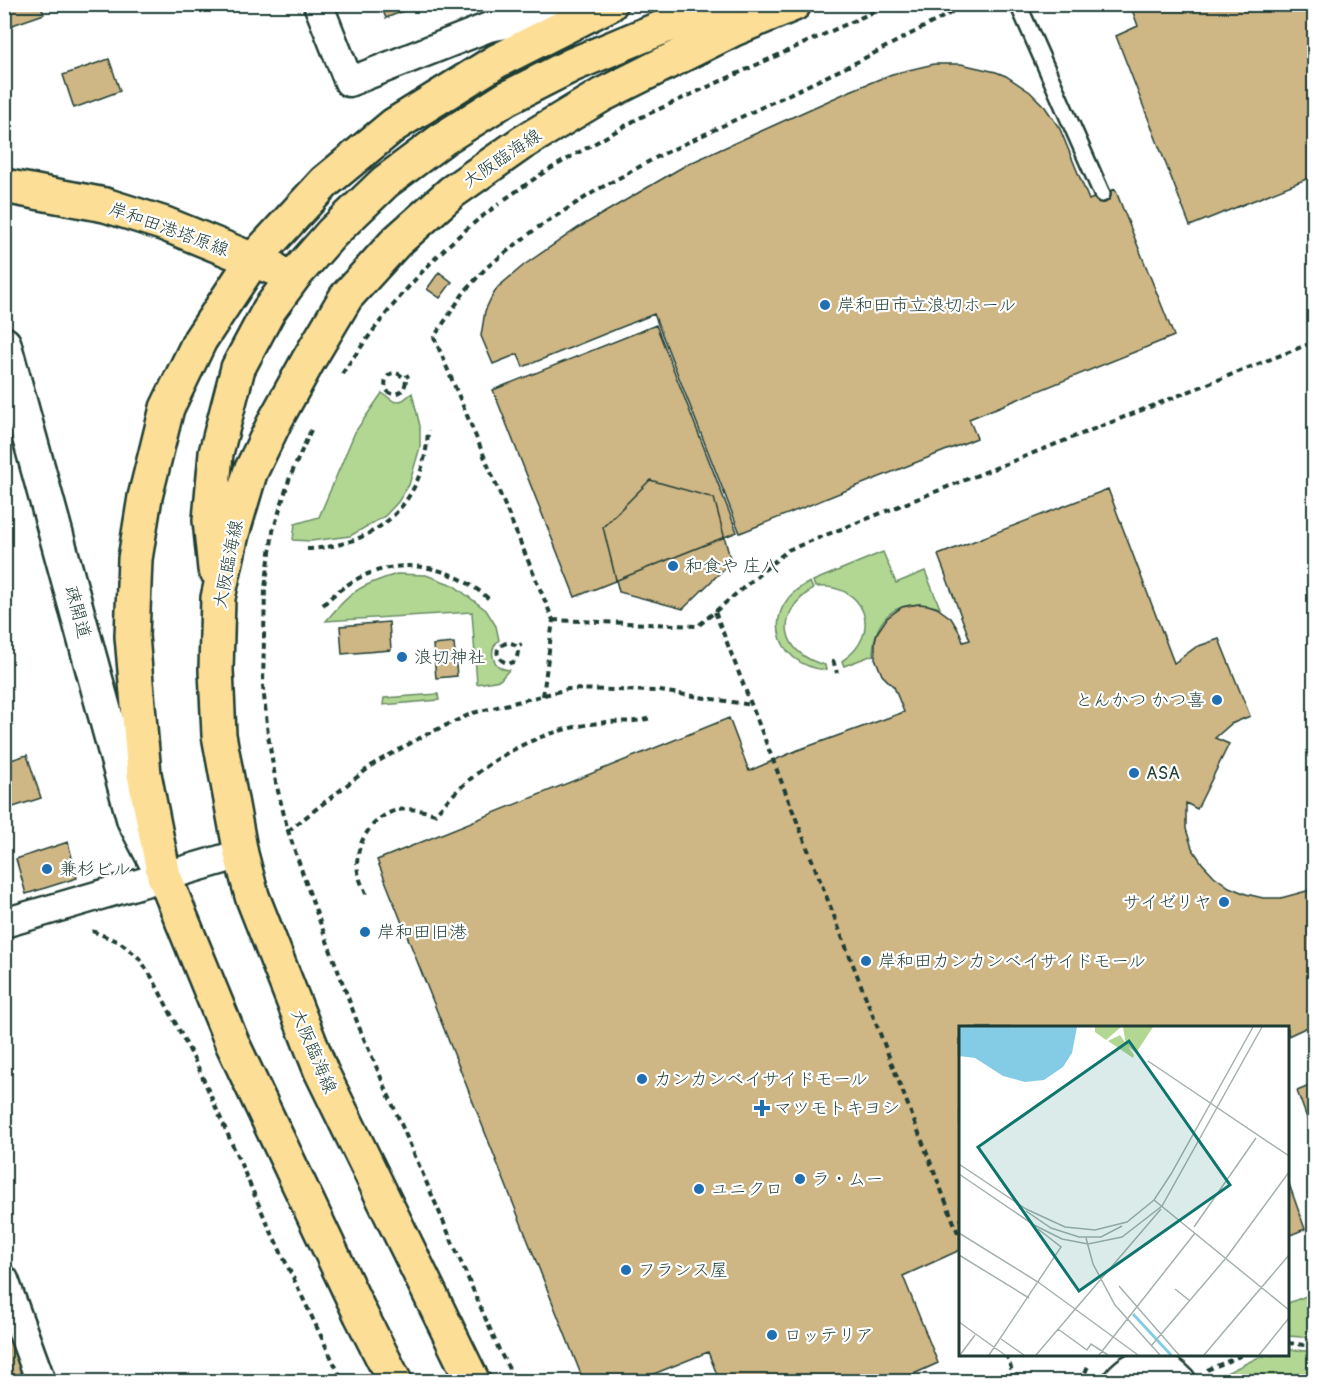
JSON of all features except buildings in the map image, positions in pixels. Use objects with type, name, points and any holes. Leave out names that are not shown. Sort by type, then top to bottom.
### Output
[{"type":"main road","name":"大阪臨海線","points":[[473,1382],[321,1071],[252,896],[240,854],[219,735],[216,670],[218,598],[232,534],[250,473],[276,419],[346,297],[396,242],[452,192],[522,143],[602,95],[734,29],[794,4]]},
{"type":"main road","points":[[396,1382],[361,1315],[232,1045],[164,876],[144,774],[132,636],[135,559],[145,497],[167,408],[200,340],[253,260],[325,182],[394,125],[497,61],[606,6]]},
{"type":"main road","points":[[218,598],[210,520],[216,453],[238,368],[269,310],[294,276],[332,233],[385,182],[444,138],[507,98],[572,65],[695,14],[734,29]]},
{"type":"main road","name":"岸和田港塔原線","points":[[4,186],[105,205],[165,224],[294,276]]},
{"type":"street","points":[[318,4],[349,82],[489,27],[606,6]]},
{"type":"street","name":"疎開道","points":[[4,344],[134,820],[164,876]]},
{"type":"street","points":[[4,923],[240,854]]},
{"type":"street","points":[[4,1280],[41,1382]]},
{"type":"street","points":[[1120,1382],[1131,1371],[1152,1367],[1171,1374],[1179,1381]]},
{"type":"lane","points":[[1018,4],[1102,194]]},
{"type":"path","points":[[342,374],[374,327],[411,283],[478,220],[543,173],[637,119],[891,4]]},
{"type":"path","points":[[543,696],[553,620],[434,338],[465,291],[488,267],[537,228],[597,190],[659,156],[859,61],[968,4]]},
{"type":"path","points":[[553,620],[698,626],[788,550],[1314,342]]},
{"type":"path","points":[[406,381],[401,392],[395,394],[389,392],[384,381],[388,375],[393,373],[400,374],[404,378],[409,375]]},
{"type":"path","points":[[314,425],[290,477],[273,531],[265,588],[263,686],[274,773],[288,831],[359,1027],[500,1352],[516,1382]]},
{"type":"path","points":[[306,549],[335,547],[350,543],[376,530],[393,516],[408,499],[421,473],[425,460],[428,430]]},
{"type":"path","points":[[323,605],[344,586],[357,578],[384,568],[405,566],[427,567],[455,575],[480,590],[490,600]]},
{"type":"path","points":[[715,612],[959,1236]]},
{"type":"path","points":[[518,651],[518,657],[514,662],[502,662],[498,657],[501,645],[507,642],[517,647],[522,644]]},
{"type":"path","points":[[833,660],[837,673]]},
{"type":"path","points":[[288,831],[375,763],[427,734],[473,713],[568,689],[660,691],[752,705]]},
{"type":"path","points":[[366,894],[358,875],[357,855],[364,835],[378,820],[396,811],[416,809],[435,814],[452,794],[484,766],[521,745],[559,730],[600,722],[642,721],[653,717]]},
{"type":"path","points":[[88,930],[104,934],[120,942],[139,958],[153,979],[198,1067],[266,1221],[343,1382]]},
{"type":"path","points":[[1289,1343],[1314,1346]]},
{"type":"path","points":[[1007,1356],[1016,1382]]},
{"type":"path","points":[[1179,1381],[1240,1356]]},
{"type":"green space","points":[[382,393],[395,402],[403,400],[412,393],[420,426],[420,447],[409,485],[385,516],[350,536],[311,541],[293,540],[295,524],[319,517],[355,432]]},
{"type":"green space","points":[[883,552],[896,583],[925,571],[940,608],[914,605],[902,607],[893,612],[879,629],[873,655],[844,666],[842,661],[855,650],[863,637],[865,624],[863,612],[857,601],[846,593],[832,588],[815,587],[813,581]]},
{"type":"green space","points":[[397,574],[426,575],[453,585],[486,610],[496,626],[499,640],[493,649],[494,659],[503,669],[509,670],[500,680],[477,684],[472,612],[326,621],[357,590]]},
{"type":"green space","points":[[810,582],[813,589],[792,609],[788,621],[788,632],[791,642],[799,652],[810,660],[825,665],[826,670],[808,666],[793,657],[784,646],[779,632],[779,618],[784,604],[794,592]]},
{"type":"green space","points":[[438,694],[439,700],[383,705],[384,698]]},
{"type":"green space","points":[[1314,1293],[1314,1338],[1289,1336],[1289,1303]]},
{"type":"green space","points":[[1289,1349],[1314,1352],[1314,1381],[1222,1381],[1220,1376],[1259,1357],[1289,1356]]},
{"type":"place","name":"岸和田市立浪切ホール","points":[[825,305]]},
{"type":"place","name":"和食や 庄八","points":[[673,566]]},
{"type":"place","name":"浪切神社","points":[[402,657]]},
{"type":"place","name":"とんかつ かつ喜","points":[[1217,700]]},
{"type":"place","name":"ASA","points":[[1134,773]]},
{"type":"place","name":"兼杉ビル","points":[[47,869]]},
{"type":"place","name":"サイゼリヤ","points":[[1224,902]]},
{"type":"place","name":"岸和田旧港","points":[[365,932]]},
{"type":"place","name":"岸和田カンカンベイサイドモール","points":[[866,961]]},
{"type":"place","name":"カンカンベイサイドモール","points":[[642,1079]]},
{"type":"place","name":"マツモトキヨシ","points":[[762,1108]]},
{"type":"place","name":"ラ・ムー","points":[[800,1179]]},
{"type":"place","name":"ユニクロ","points":[[699,1189]]},
{"type":"place","name":"フランス屋","points":[[626,1270]]},
{"type":"place","name":"ロッテリア","points":[[772,1335]]}]
